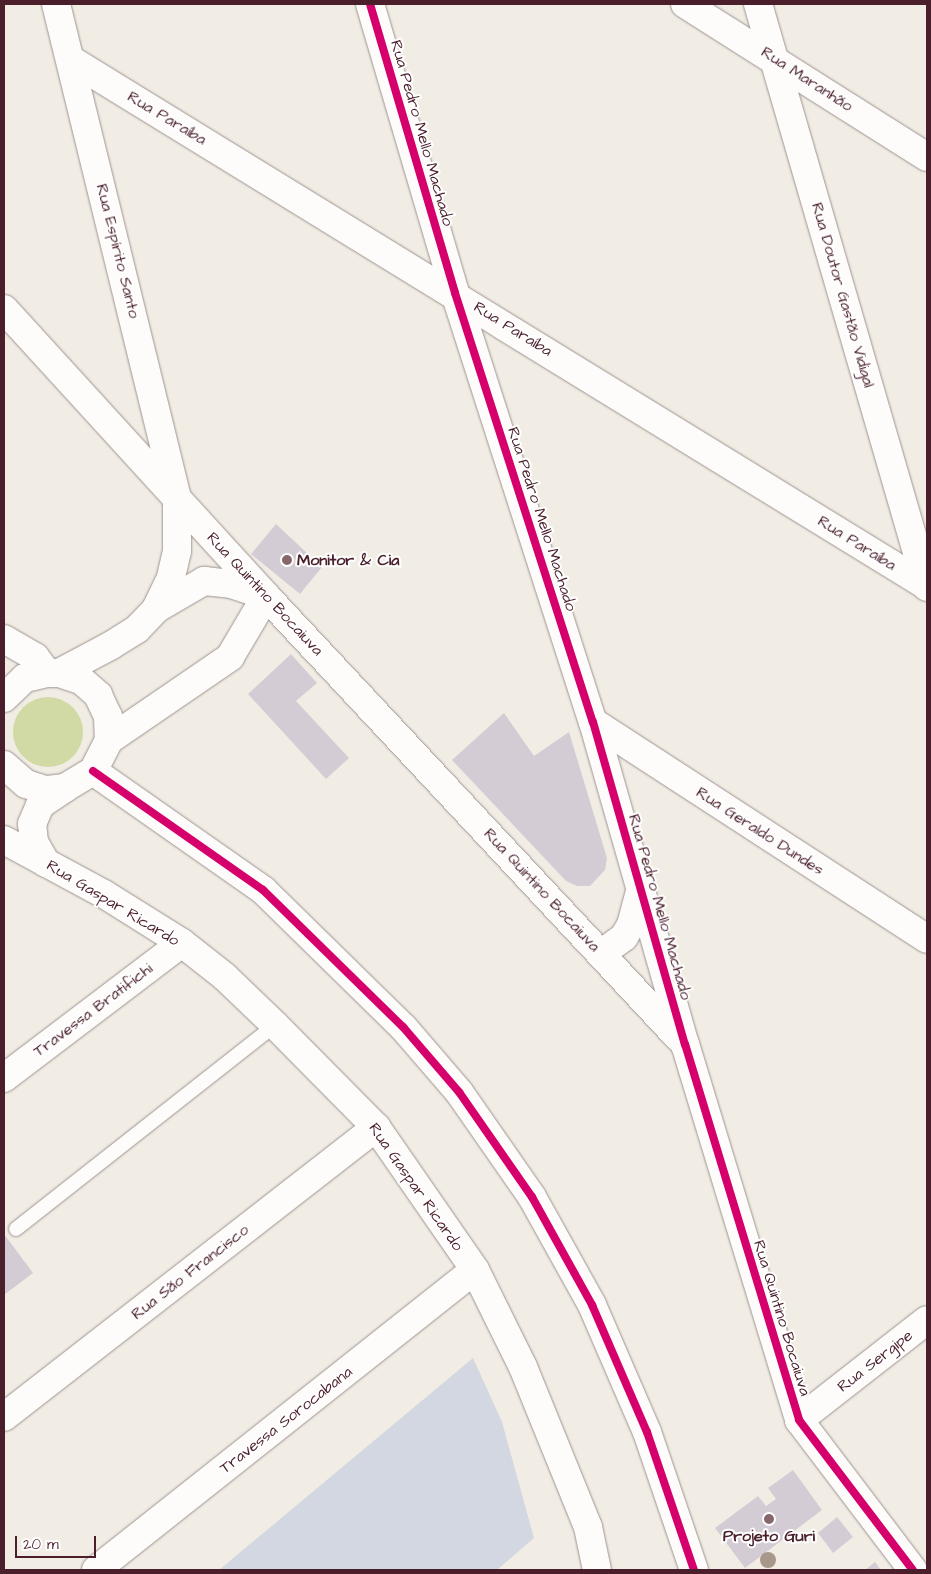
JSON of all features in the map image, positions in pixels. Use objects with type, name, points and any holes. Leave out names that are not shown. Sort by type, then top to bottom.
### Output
[{"type":"street","name":"Rua Espírito Santo","points":[[56,4],[177,498],[177,551],[171,578],[156,609]]},
{"type":"street","name":"Rua Pedro Mello Machado","points":[[370,4],[455,293],[593,722],[685,1044]]},
{"type":"street","name":"Rua Maranhão","points":[[685,4],[775,58],[927,157]]},
{"type":"street","name":"Rua Doutor Gastão Vidigal","points":[[758,4],[927,586]]},
{"type":"street","name":"Rua Paraíba","points":[[71,60],[455,293],[927,586]]},
{"type":"street","name":"Rua Quintino Bocaiuva","points":[[4,309],[266,596],[602,953],[685,1044],[799,1420],[913,1570]]},
{"type":"street","points":[[4,698],[25,678],[53,672],[130,633],[156,609],[204,581],[231,584],[266,596],[230,657],[109,740],[93,771],[40,805],[32,824],[34,842],[46,863]]},
{"type":"street","points":[[4,639],[35,657],[53,672],[80,680],[98,695],[108,716],[109,740]]},
{"type":"street","name":"Rua Geraldo Dundes","points":[[593,722],[927,939]]},
{"type":"street","points":[[93,771],[263,890],[403,1027],[459,1092],[532,1197],[592,1305],[647,1432],[694,1570]]},
{"type":"street","points":[[6,772],[26,784],[45,790],[65,788]]},
{"type":"street","name":"Rua Gaspar Ricardo","points":[[4,840],[104,894],[182,943],[225,977],[376,1127],[475,1270],[527,1376],[588,1527],[596,1570]]},
{"type":"street","name":"Rua Pedro Mello Machado","points":[[602,953],[624,937],[631,925],[640,891]]},
{"type":"street","name":"Travessa Bratifichi","points":[[4,1078],[182,943]]},
{"type":"street","name":"Rua São Francisco","points":[[4,1417],[376,1127]]},
{"type":"street","name":"Travessa Sorocabana","points":[[96,1570],[475,1270]]},
{"type":"street","name":"Rua Sergipe","points":[[799,1420],[927,1320]]},
{"type":"lane","points":[[16,1229],[275,1025]]},
{"type":"shaded area","points":[[473,1358],[502,1422],[534,1538],[497,1570],[219,1570]]},
{"type":"green space","points":[[55,697],[68,703],[77,712],[81,718],[83,732],[81,746],[73,757],[62,765],[41,767],[34,765],[23,757],[15,746],[13,725],[15,718],[23,707],[34,699]]},
{"type":"building","name":"Monitor & Cia","points":[[276,524],[322,567],[300,594],[251,554]]},
{"type":"building","points":[[291,654],[317,683],[296,701],[349,758],[326,779],[248,694]]},
{"type":"building","points":[[504,713],[534,756],[569,732],[607,858],[605,870],[590,886],[577,886],[566,881],[452,760]]},
{"type":"building","points":[[4,1234],[33,1273],[4,1295]]},
{"type":"building","name":"Projeto Guri","points":[[793,1470],[822,1510],[745,1568],[715,1528],[758,1496],[766,1506],[776,1499],[768,1488]]},
{"type":"building","points":[[837,1517],[853,1537],[833,1553],[818,1533]]},
{"type":"building","points":[[875,1562],[881,1570],[865,1570]]},
{"type":"cycle path","points":[[370,4],[455,293],[593,722],[685,1044],[799,1420],[913,1570]]},
{"type":"cycle path","points":[[93,771],[263,890],[403,1027],[459,1092],[532,1197],[592,1305],[647,1432],[694,1570]]},
{"type":"place","name":"Monitor & Cia","points":[[287,560]]},
{"type":"place","name":"Projeto Guri","points":[[769,1519]]}]
